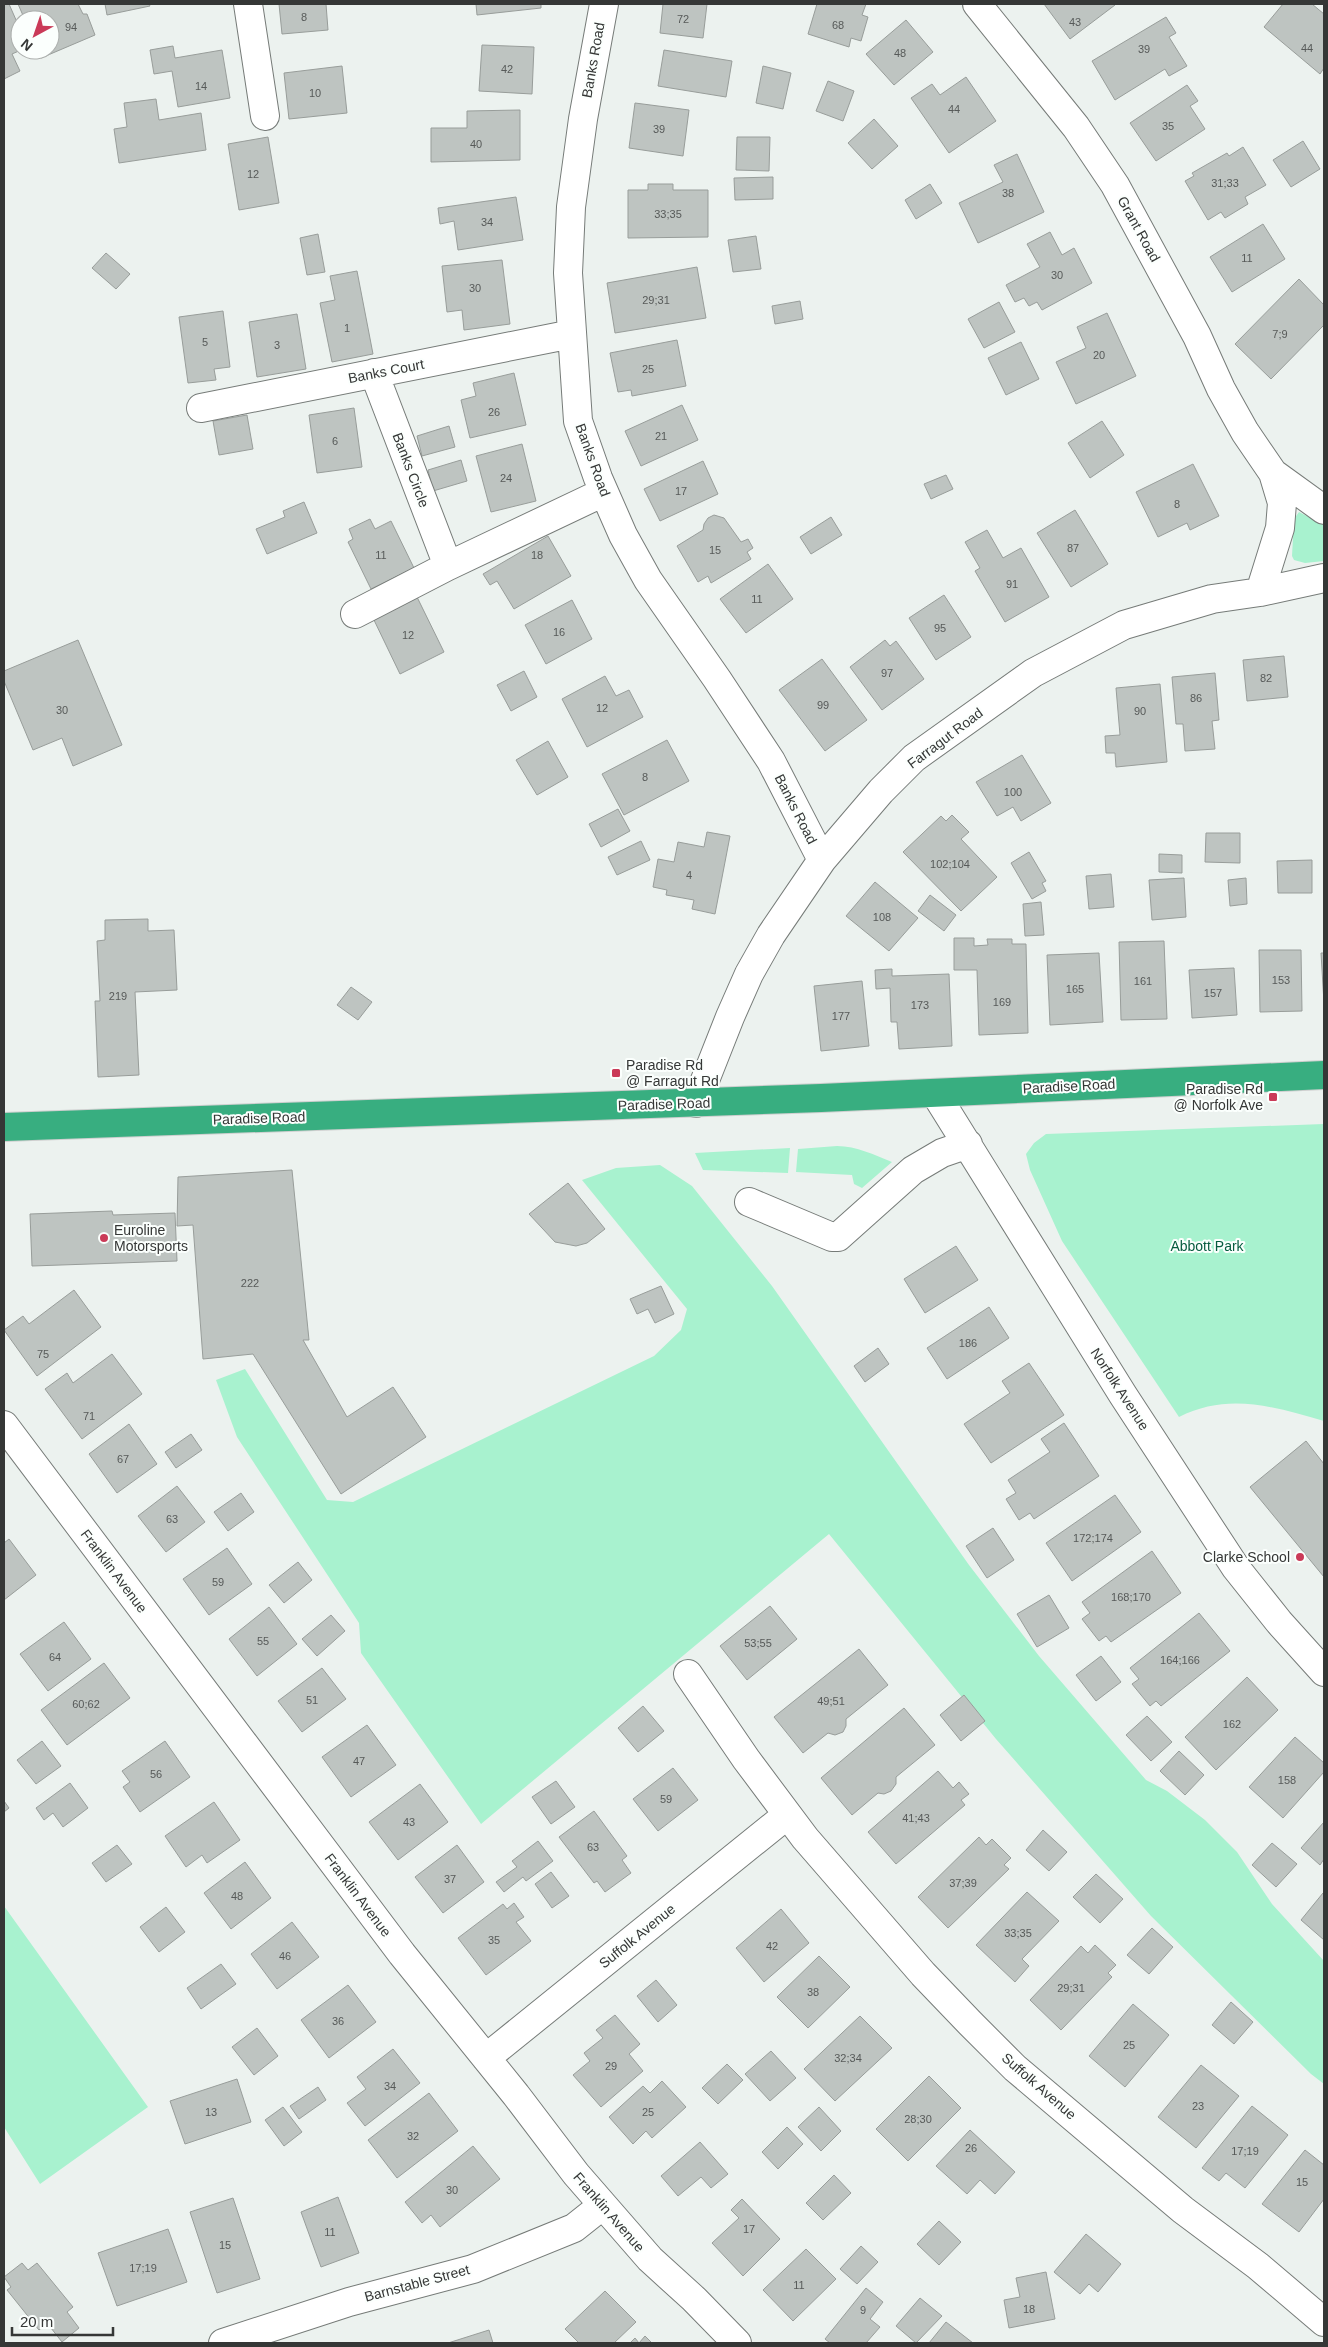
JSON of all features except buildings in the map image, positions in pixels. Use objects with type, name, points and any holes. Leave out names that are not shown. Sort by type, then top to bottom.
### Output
[{"type":"highway","name":"Paradise Road","points":[[4,1127],[696,1103],[1324,1074]]},
{"type":"street","points":[[248,4],[265,116]]},
{"type":"street","name":"Banks Road","points":[[604,4],[583,119],[571,207],[568,273],[578,421],[604,492],[648,580],[771,761],[822,860]]},
{"type":"street","name":"Grant Road","points":[[977,4],[1076,127],[1115,185],[1197,336],[1221,389],[1245,432],[1273,473],[1282,503],[1280,528],[1275,551],[1260,592]]},
{"type":"street","name":"Banks Court","points":[[201,408],[572,334]]},
{"type":"street","name":"Banks Circle","points":[[374,373],[448,566]]},
{"type":"street","name":"Grant Road","points":[[1273,473],[1313,504],[1324,510]]},
{"type":"street","points":[[355,614],[448,566],[604,492]]},
{"type":"street","name":"Farragut Road","points":[[696,1103],[749,974],[771,935],[822,860],[881,791],[914,758],[1033,674],[1124,625],[1212,599],[1260,592],[1324,578]]},
{"type":"street","name":"Norfolk Avenue","points":[[935,1093],[1123,1395],[1236,1568],[1279,1622],[1324,1672]]},
{"type":"street","points":[[749,1202],[832,1237],[838,1237],[913,1170],[942,1153],[968,1144]]},
{"type":"street","name":"Franklin Avenue","points":[[4,1425],[402,1954],[576,2174],[650,2259],[694,2299],[736,2343]]},
{"type":"street","name":"Suffolk Avenue","points":[[688,1674],[787,1815],[923,1974],[1015,2068],[1183,2210],[1258,2266],[1324,2322]]},
{"type":"street","name":"Suffolk Avenue","points":[[486,2058],[787,1815]]},
{"type":"street","name":"Barnstable Street","points":[[223,2343],[349,2302],[473,2269],[574,2228],[603,2205]]},
{"type":"green space","points":[[1299,512],[1324,525],[1324,561],[1305,563],[1294,560],[1292,556],[1294,519]]},
{"type":"green space","name":"Abbott Park","points":[[1324,1124],[1324,1421],[1252,1404],[1216,1405],[1198,1409],[1179,1417],[1062,1241],[1030,1170],[1026,1154],[1034,1143],[1046,1134]]},
{"type":"green space","points":[[837,1146],[858,1149],[892,1162],[862,1188],[854,1184],[852,1175],[796,1172],[798,1149]]},
{"type":"green space","points":[[790,1148],[788,1173],[703,1170],[695,1153]]},
{"type":"green space","points":[[660,1165],[692,1186],[772,1286],[969,1565],[1039,1656],[1146,1780],[1167,1791],[1205,1820],[1237,1852],[1272,1904],[1324,1961],[1324,2084],[1311,2074],[1151,1916],[996,1739],[829,1534],[481,1824],[361,1653],[359,1623],[237,1437],[216,1380],[245,1369],[327,1500],[353,1502],[654,1356],[681,1330],[687,1309],[582,1180],[616,1168]]},
{"type":"green space","points":[[4,1906],[148,2107],[40,2184],[4,2127]]},
{"type":"place","name":"Paradise Rd @ Farragut Rd","points":[[616,1073]]},
{"type":"place","name":"Paradise Rd @ Norfolk Ave","points":[[1273,1097]]},
{"type":"place","name":"Euroline Motorsports","points":[[104,1238]]},
{"type":"place","name":"Clarke School","points":[[1300,1557]]}]
